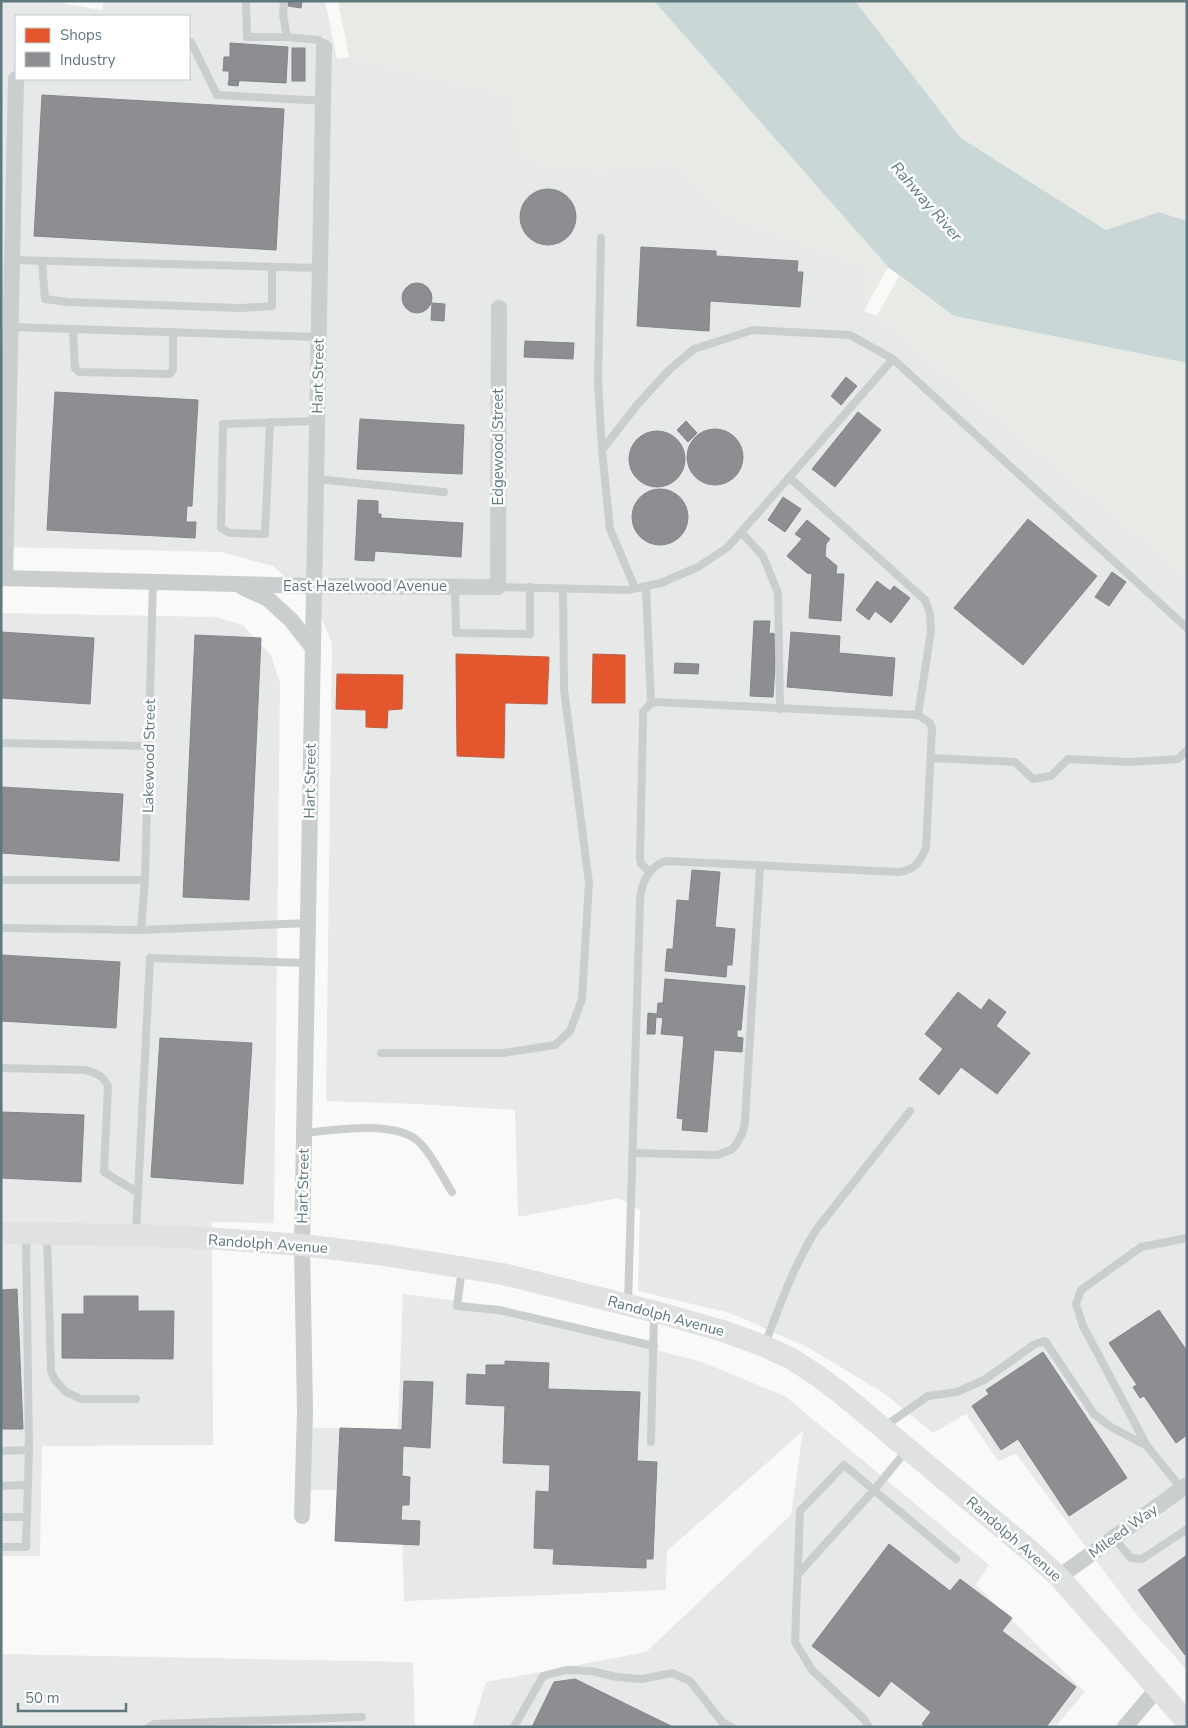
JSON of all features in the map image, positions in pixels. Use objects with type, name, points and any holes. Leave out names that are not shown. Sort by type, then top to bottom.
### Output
[{"type":"main road","name":"Randolph Avenue","points":[[1,1233],[136,1235],[302,1245],[462,1267],[537,1282],[628,1305],[726,1332],[764,1346],[792,1359],[842,1394],[1059,1577],[1187,1722]]},
{"type":"street","name":"Hart Street","points":[[302,1516],[305,1411],[302,1245],[324,46]]},
{"type":"street","points":[[3,578],[16,80]]},
{"type":"street","name":"Edgewood Street","points":[[498,587],[499,308]]},
{"type":"street","name":"East Hazelwood Avenue","points":[[3,578],[314,586],[498,587]]},
{"type":"street","name":"East Hazelwood Avenue","points":[[233,584],[268,599],[291,620],[313,648]]},
{"type":"street","name":"Mileed Way","points":[[1059,1577],[1184,1486]]},
{"type":"street","points":[[1125,1727],[1157,1689]]},
{"type":"lane","points":[[246,1],[247,37],[287,37],[319,40],[324,46]]},
{"type":"lane","points":[[284,1],[283,14],[287,37]]},
{"type":"lane","points":[[190,42],[217,95],[323,101]]},
{"type":"lane","points":[[601,238],[598,381],[602,450],[610,529],[635,588]]},
{"type":"lane","points":[[12,260],[320,268]]},
{"type":"lane","points":[[42,261],[45,299],[68,302],[241,308],[272,306],[272,267]]},
{"type":"lane","points":[[11,327],[319,336]]},
{"type":"lane","points":[[72,329],[75,368],[79,372],[170,374],[173,369],[173,332]]},
{"type":"lane","points":[[602,450],[668,371],[694,349],[753,330],[850,335],[894,359],[1187,628]]},
{"type":"lane","points":[[498,587],[628,590],[661,583],[698,567],[728,547],[894,359]]},
{"type":"lane","points":[[270,422],[265,534],[230,532],[221,528],[223,424],[270,422],[317,421]]},
{"type":"lane","points":[[789,477],[925,600],[930,614],[931,630],[918,715]]},
{"type":"lane","points":[[316,479],[444,492]]},
{"type":"lane","points":[[741,532],[763,556],[778,593],[780,709]]},
{"type":"lane","name":"Lakewood Street","points":[[141,930],[145,880],[153,582]]},
{"type":"lane","points":[[646,586],[651,703]]},
{"type":"lane","points":[[455,587],[456,633],[530,634],[530,588]]},
{"type":"lane","points":[[381,1053],[503,1053],[555,1045],[570,1031],[582,999],[589,883],[564,689],[563,588]]},
{"type":"lane","points":[[628,1305],[642,884],[650,872],[659,864],[666,862],[899,872],[916,867],[926,848],[932,729],[930,723],[918,715],[651,703],[643,712],[640,859],[641,864],[650,872]]},
{"type":"lane","points":[[1,743],[149,746]]},
{"type":"lane","points":[[931,758],[1015,762],[1033,779],[1051,776],[1068,760],[1130,762],[1178,759],[1187,750]]},
{"type":"lane","points":[[632,1153],[717,1155],[731,1150],[739,1140],[745,1122],[760,866]]},
{"type":"lane","points":[[1,880],[145,880]]},
{"type":"lane","points":[[1,928],[141,930],[308,923]]},
{"type":"lane","points":[[136,1235],[150,958],[307,963]]},
{"type":"lane","points":[[1,1068],[84,1070],[94,1072],[104,1079],[108,1086],[104,1172],[137,1192]]},
{"type":"lane","points":[[764,1346],[807,1244],[910,1111]]},
{"type":"lane","points":[[304,1134],[382,1128],[416,1138],[432,1158],[452,1192]]},
{"type":"lane","points":[[37,1233],[51,1371],[55,1380],[66,1392],[81,1399],[136,1399]]},
{"type":"lane","points":[[1,1548],[26,1547],[37,1233]]},
{"type":"lane","points":[[1184,1486],[1147,1446],[1083,1326],[1076,1304],[1081,1290],[1142,1247],[1187,1238]]},
{"type":"lane","points":[[462,1267],[457,1306],[499,1310],[654,1346]]},
{"type":"lane","points":[[651,1442],[654,1312]]},
{"type":"lane","points":[[883,1427],[928,1396],[957,1392],[984,1380],[1034,1344],[1045,1341],[1094,1414],[1111,1427],[1147,1446]]},
{"type":"lane","points":[[798,1574],[874,1490],[908,1449]]},
{"type":"lane","points":[[1,1451],[29,1450]]},
{"type":"lane","points":[[870,1727],[864,1719],[812,1670],[795,1642],[800,1511],[844,1464],[956,1559]]},
{"type":"lane","points":[[1,1486],[28,1485]]},
{"type":"lane","points":[[1,1518],[27,1517]]},
{"type":"lane","points":[[1113,1537],[1131,1558],[1142,1559],[1187,1529]]},
{"type":"lane","points":[[514,1727],[543,1676],[566,1670],[591,1671],[617,1677],[642,1679],[672,1673],[690,1681],[722,1722],[732,1727]]},
{"type":"lane","points":[[149,1727],[154,1724],[362,1717]]},
{"type":"shaded area","points":[[1,1],[47,1],[102,10],[104,1],[325,1],[337,59],[349,57],[515,96],[591,170],[672,163],[730,216],[872,269],[864,311],[877,316],[1187,575],[1187,1670],[1137,1615],[1016,1454],[998,1461],[966,1414],[933,1433],[885,1394],[809,1348],[730,1313],[638,1291],[640,1210],[618,1198],[518,1217],[515,1110],[326,1101],[332,643],[315,603],[273,566],[220,552],[1,547]]},
{"type":"shaded area","points":[[338,1],[654,1],[888,267],[864,311],[872,269],[730,216],[672,163],[591,170],[519,161],[515,96],[349,57]]},
{"type":"shaded area","points":[[855,1],[1187,1],[1187,221],[1159,212],[1106,230],[961,138]]},
{"type":"shaded area","points":[[899,276],[954,316],[1187,363],[1187,575],[877,316]]},
{"type":"shaded area","points":[[1,613],[216,617],[243,625],[271,655],[280,683],[274,1223],[212,1222],[213,1445],[42,1446],[40,1556],[1,1556]]},
{"type":"shaded area","points":[[403,1294],[480,1304],[702,1362],[785,1396],[989,1565],[976,1585],[1085,1692],[1055,1727],[472,1727],[486,1682],[646,1652],[791,1515],[803,1431],[667,1551],[666,1590],[404,1601],[401,1491],[311,1490],[310,1428],[398,1428]]},
{"type":"shaded area","points":[[1,1654],[413,1662],[415,1727],[1,1727]]},
{"type":"water","name":"Rahway River","points":[[654,1],[855,1],[961,138],[1106,230],[1159,212],[1187,221],[1187,363],[954,316],[888,267]]},
{"type":"building: Shops","points":[[456,654],[549,657],[547,704],[505,703],[504,758],[457,756]]},
{"type":"building: Shops","points":[[593,654],[625,655],[625,703],[592,703]]},
{"type":"building: Shops","points":[[337,674],[403,675],[402,709],[388,710],[387,728],[366,727],[366,710],[336,709]]},
{"type":"building: Industry","points":[[288,1],[302,1],[301,8],[288,6]]},
{"type":"building: Industry","points":[[230,43],[288,47],[286,83],[229,80],[229,71],[223,71],[224,57],[230,57]]},
{"type":"building: Industry","points":[[292,48],[305,48],[305,81],[292,81]]},
{"type":"building: Industry","points":[[229,80],[239,81],[238,86],[228,85]]},
{"type":"building: Industry","points":[[42,95],[284,109],[276,250],[34,236]]},
{"type":"building: Industry","points":[[543,189],[553,189],[568,197],[574,206],[576,217],[574,228],[568,237],[553,245],[543,245],[532,240],[525,233],[520,222],[520,212],[525,201],[532,194]]},
{"type":"building: Industry","points":[[641,247],[716,251],[716,256],[798,261],[797,272],[803,272],[800,307],[710,301],[709,331],[637,326]]},
{"type":"building: Industry","points":[[417,283],[428,287],[432,298],[428,309],[417,313],[406,309],[402,298],[406,287]]},
{"type":"building: Industry","points":[[432,303],[445,304],[444,321],[431,320]]},
{"type":"building: Industry","points":[[525,341],[574,343],[573,359],[524,357]]},
{"type":"building: Industry","points":[[846,377],[857,386],[841,405],[831,396]]},
{"type":"building: Industry","points":[[55,392],[198,400],[192,506],[187,506],[186,522],[196,522],[195,538],[47,530]]},
{"type":"building: Industry","points":[[858,412],[881,430],[835,487],[812,469]]},
{"type":"building: Industry","points":[[360,419],[464,425],[462,474],[357,469]]},
{"type":"building: Industry","points":[[686,421],[697,433],[688,442],[677,430]]},
{"type":"building: Industry","points":[[710,429],[720,429],[735,437],[741,446],[743,457],[741,468],[735,477],[720,485],[710,485],[699,480],[692,473],[687,462],[687,452],[692,441],[699,434]]},
{"type":"building: Industry","points":[[652,431],[662,431],[677,439],[683,448],[685,459],[683,470],[677,479],[662,487],[652,487],[641,482],[634,475],[629,464],[629,454],[634,443],[641,436]]},
{"type":"building: Industry","points":[[655,489],[665,489],[680,497],[686,506],[688,517],[686,528],[680,537],[665,545],[655,545],[644,540],[637,533],[632,522],[632,512],[637,501],[644,494]]},
{"type":"building: Industry","points":[[783,497],[801,509],[785,532],[768,520]]},
{"type":"building: Industry","points":[[358,500],[378,501],[378,514],[381,514],[381,518],[463,523],[461,557],[375,551],[374,561],[355,560]]},
{"type":"building: Industry","points":[[1028,519],[1097,576],[1023,665],[954,608]]},
{"type":"building: Industry","points":[[807,520],[830,539],[826,544],[825,556],[837,566],[836,574],[844,574],[841,621],[809,618],[812,574],[807,573],[787,556],[802,539],[795,534]]},
{"type":"building: Industry","points":[[1112,572],[1126,582],[1109,606],[1095,597]]},
{"type":"building: Industry","points":[[877,581],[890,591],[894,586],[910,598],[891,623],[875,611],[869,620],[856,610]]},
{"type":"building: Industry","points":[[754,621],[770,621],[769,633],[777,634],[773,697],[750,696]]},
{"type":"building: Industry","points":[[1,632],[94,638],[90,704],[1,698]]},
{"type":"building: Industry","points":[[791,632],[840,636],[839,653],[895,658],[892,696],[787,687]]},
{"type":"building: Industry","points":[[195,635],[261,638],[249,900],[183,897]]},
{"type":"building: Industry","points":[[675,663],[699,664],[698,674],[674,673]]},
{"type":"building: Industry","points":[[1,787],[123,794],[119,861],[1,853]]},
{"type":"building: Industry","points":[[692,870],[720,872],[715,927],[735,929],[732,965],[727,965],[726,977],[665,971],[667,949],[673,949],[677,900],[689,901]]},
{"type":"building: Industry","points":[[1,955],[120,962],[116,1028],[1,1021]]},
{"type":"building: Industry","points":[[665,979],[745,986],[741,1030],[737,1030],[737,1037],[743,1038],[742,1052],[714,1050],[707,1132],[682,1130],[683,1119],[677,1118],[684,1036],[661,1034],[663,1018],[656,1017],[655,1034],[647,1034],[648,1013],[657,1014],[658,1003],[663,1003]]},
{"type":"building: Industry","points":[[958,992],[981,1010],[989,999],[1006,1012],[996,1026],[1030,1053],[997,1094],[961,1067],[939,1095],[919,1079],[943,1049],[925,1034]]},
{"type":"building: Industry","points":[[160,1038],[252,1043],[243,1184],[151,1177]]},
{"type":"building: Industry","points":[[1,1112],[84,1115],[81,1182],[1,1178]]},
{"type":"building: Industry","points":[[17,1289],[23,1429],[1,1429],[1,1290]]},
{"type":"building: Industry","points":[[84,1296],[138,1296],[138,1311],[174,1311],[173,1359],[62,1358],[62,1314],[84,1314]]},
{"type":"building: Industry","points":[[1159,1310],[1187,1351],[1187,1435],[1176,1443],[1144,1396],[1140,1398],[1133,1387],[1137,1385],[1109,1343]]},
{"type":"building: Industry","points":[[1043,1352],[1127,1478],[1069,1516],[1018,1439],[1001,1450],[972,1406],[989,1394],[986,1390]]},
{"type":"building: Industry","points":[[505,1361],[549,1363],[548,1389],[640,1392],[637,1461],[657,1462],[653,1559],[646,1559],[646,1568],[553,1564],[554,1549],[534,1548],[536,1491],[549,1492],[550,1465],[503,1463],[505,1406],[466,1404],[467,1374],[486,1375],[486,1365],[505,1365]]},
{"type":"building: Industry","points":[[404,1381],[433,1382],[430,1448],[403,1446],[402,1476],[410,1477],[409,1505],[402,1505],[401,1520],[420,1521],[419,1545],[335,1541],[340,1428],[402,1430]]},
{"type":"building: Industry","points":[[889,1544],[950,1591],[960,1579],[1012,1618],[1002,1631],[1076,1687],[1046,1727],[925,1727],[922,1724],[931,1712],[891,1681],[879,1697],[812,1646]]},
{"type":"building: Industry","points":[[1187,1555],[1187,1653],[1185,1655],[1138,1590]]},
{"type":"building: Industry","points":[[575,1679],[671,1727],[532,1727],[554,1682]]}]
